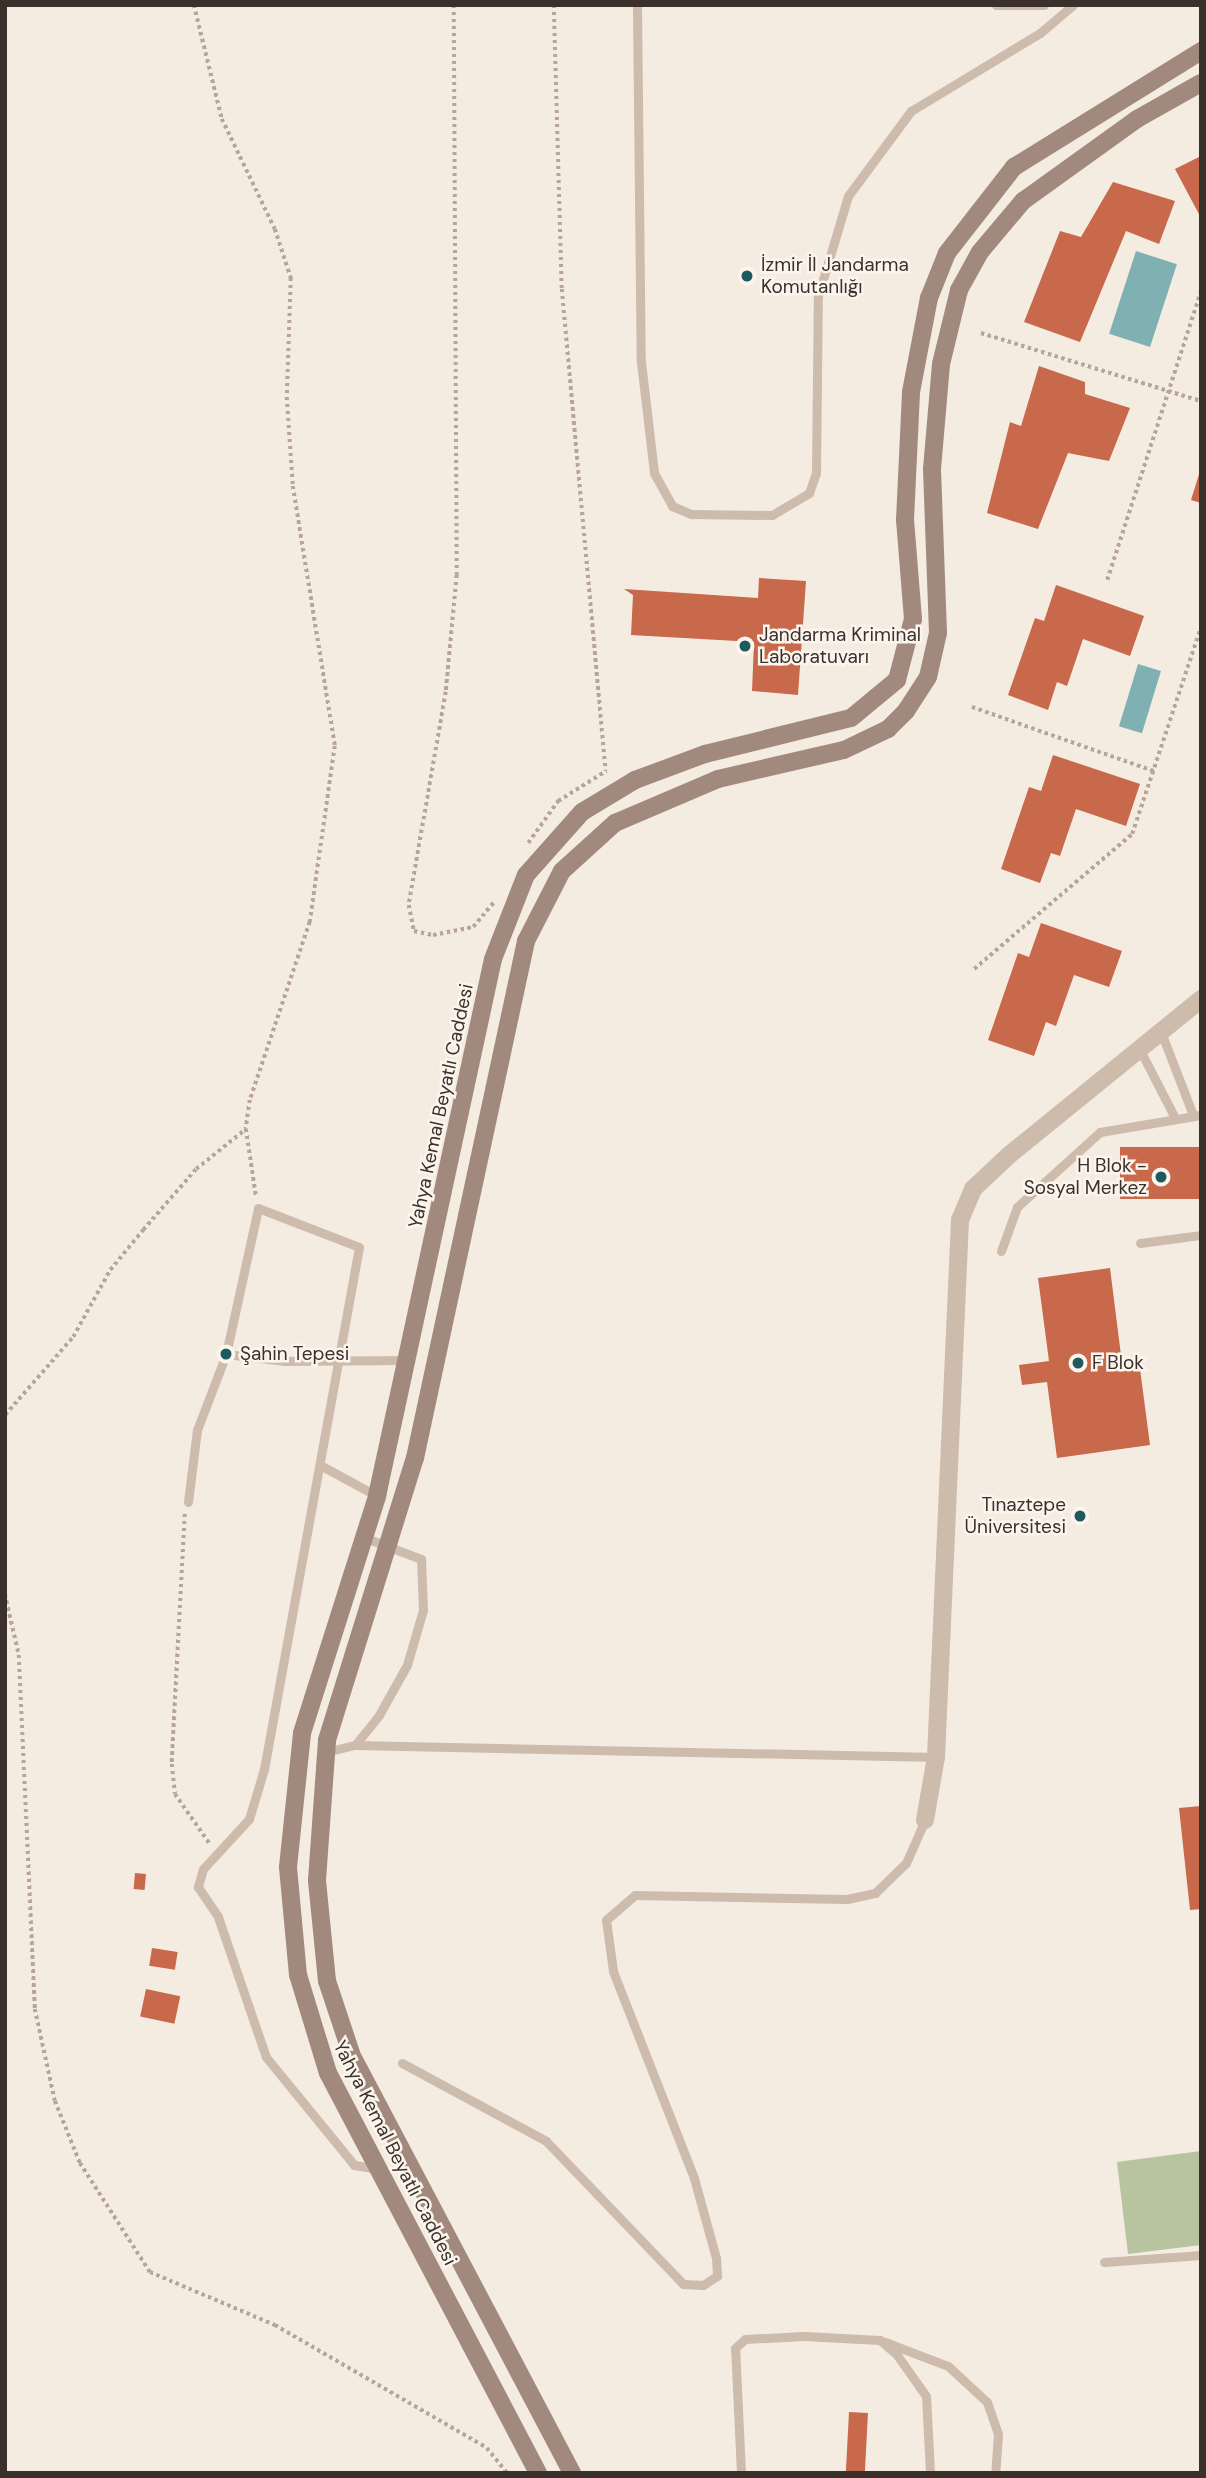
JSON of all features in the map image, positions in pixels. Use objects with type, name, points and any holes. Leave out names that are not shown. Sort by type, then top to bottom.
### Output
[{"type":"main road","name":"Yahya Kemal Beyatlı Caddesi","points":[[538,2473],[328,2073],[305,2010],[292,1941],[288,1867],[302,1733],[377,1496],[410,1360],[501,932],[542,851],[597,802],[705,754],[851,718],[897,680],[912,629],[905,520],[911,392],[929,298],[947,253],[1014,167],[1201,51]]},
{"type":"main road","name":"Yahya Kemal Beyatlı Caddesi","points":[[572,2473],[341,2030],[323,1955],[317,1893],[326,1752],[415,1458],[519,965],[549,892],[578,852],[635,812],[718,779],[844,750],[888,729],[906,711],[928,677],[938,633],[932,469],[941,364],[958,290],[980,252],[1023,201],[1137,119],[1201,83]]},
{"type":"main road","points":[[420,1307],[446,1312]]},
{"type":"street","points":[[925,1820],[936,1757],[960,1220],[973,1189],[1201,999]]},
{"type":"lane","points":[[637,5],[641,362],[654,473],[673,506],[691,514],[772,515],[809,493],[816,473],[818,296],[824,263],[854,186],[911,111],[1040,33],[1073,5]]},
{"type":"lane","points":[[996,5],[1044,5]]},
{"type":"lane","points":[[1001,1251],[1017,1208],[1100,1132],[1197,1115],[1161,1032]]},
{"type":"lane","points":[[1139,1048],[1175,1118]]},
{"type":"lane","points":[[188,1502],[197,1430],[226,1354],[258,1208],[359,1247],[335,1359],[320,1465],[264,1769],[248,1819],[216,1856],[198,1887],[218,1917],[266,2057],[354,2165],[378,2169]]},
{"type":"lane","points":[[1140,1243],[1201,1235]]},
{"type":"lane","points":[[226,1354],[285,1362],[335,1359],[410,1360]]},
{"type":"lane","points":[[320,1465],[377,1496]]},
{"type":"lane","points":[[355,1745],[407,1665],[423,1610],[421,1559],[363,1537]]},
{"type":"lane","points":[[326,1752],[355,1745],[936,1757]]},
{"type":"lane","points":[[402,2063],[546,2141],[683,2284],[703,2285],[717,2276],[716,2258],[694,2178],[612,1971],[606,1920],[635,1895],[847,1899],[875,1893],[906,1863],[925,1820]]},
{"type":"lane","points":[[1104,2262],[1201,2255]]},
{"type":"lane","points":[[741,2473],[735,2348],[746,2339],[804,2336],[880,2340],[948,2366],[987,2402],[998,2434],[995,2473]]},
{"type":"lane","points":[[880,2340],[926,2396],[930,2473]]},
{"type":"path","points":[[194,5],[222,119],[275,229],[291,278],[287,397],[293,486],[335,746],[310,922],[260,1058],[246,1129],[258,1208]]},
{"type":"path","points":[[454,5],[457,576],[446,692],[409,905],[414,931],[433,935],[473,927],[501,889]]},
{"type":"path","points":[[554,5],[562,289],[606,771],[597,802]]},
{"type":"path","points":[[1107,580],[1201,291]]},
{"type":"path","points":[[981,333],[1201,401]]},
{"type":"path","points":[[974,969],[1132,834],[1201,627]]},
{"type":"path","points":[[972,707],[1154,771]]},
{"type":"path","points":[[523,850],[558,802],[606,771]]},
{"type":"path","points":[[5,1415],[73,1337],[110,1270],[143,1230],[196,1169],[246,1129]]},
{"type":"path","points":[[188,1502],[172,1764],[175,1794],[216,1856]]},
{"type":"path","points":[[5,1594],[21,1681],[35,2010],[55,2101],[80,2163],[150,2272],[275,2325],[487,2448],[507,2473]]},
{"type":"green space","points":[[1201,2151],[1201,2245],[1128,2254],[1117,2162]]},
{"type":"water","points":[[1136,251],[1177,264],[1150,347],[1109,334]]},
{"type":"water","points":[[1138,664],[1161,671],[1142,733],[1119,726]]},
{"type":"building","points":[[1201,156],[1201,218],[1175,169]]},
{"type":"building","points":[[1113,182],[1175,201],[1159,244],[1126,231],[1080,342],[1024,322],[1060,231],[1081,237]]},
{"type":"building","points":[[1039,366],[1085,382],[1085,394],[1130,408],[1109,461],[1068,453],[1038,529],[987,513],[1010,422],[1021,426]]},
{"type":"building","points":[[1201,471],[1201,503],[1191,500]]},
{"type":"building","points":[[759,578],[806,581],[798,695],[752,691],[754,642],[631,635],[633,595],[624,589],[758,598]]},
{"type":"building","points":[[1056,585],[1144,616],[1130,656],[1083,639],[1067,686],[1057,682],[1048,710],[1008,695],[1035,618],[1044,621]]},
{"type":"building","points":[[1053,755],[1140,784],[1126,826],[1076,809],[1060,856],[1051,853],[1040,883],[1001,869],[1029,787],[1041,791]]},
{"type":"building","points":[[1041,923],[1122,951],[1109,987],[1074,975],[1056,1026],[1046,1022],[1034,1056],[988,1040],[1018,953],[1029,957]]},
{"type":"building","name":"H Blok - Sosyal Merkez","points":[[1120,1147],[1201,1147],[1201,1199],[1120,1199]]},
{"type":"building","name":"F Blok","points":[[1110,1268],[1123,1371],[1140,1369],[1150,1445],[1057,1458],[1047,1382],[1022,1385],[1019,1365],[1049,1361],[1038,1278]]},
{"type":"building","points":[[1201,1806],[1201,1909],[1190,1910],[1179,1808]]},
{"type":"building","points":[[135,1873],[146,1874],[145,1890],[134,1889]]},
{"type":"building","points":[[152,1948],[178,1952],[175,1970],[149,1966]]},
{"type":"building","points":[[146,1989],[180,1996],[174,2024],[140,2016]]},
{"type":"building","points":[[849,2412],[868,2413],[865,2473],[846,2473]]},
{"type":"place","name":"İzmir İl Jandarma Komutanlığı","points":[[747,276]]},
{"type":"place","name":"Jandarma Kriminal Laboratuvarı","points":[[745,646]]},
{"type":"place","name":"H Blok - Sosyal Merkez","points":[[1161,1177]]},
{"type":"place","name":"Şahin Tepesi","points":[[226,1354]]},
{"type":"place","name":"F Blok","points":[[1078,1363]]},
{"type":"place","name":"Tınaztepe Üniversitesi","points":[[1080,1516]]}]
